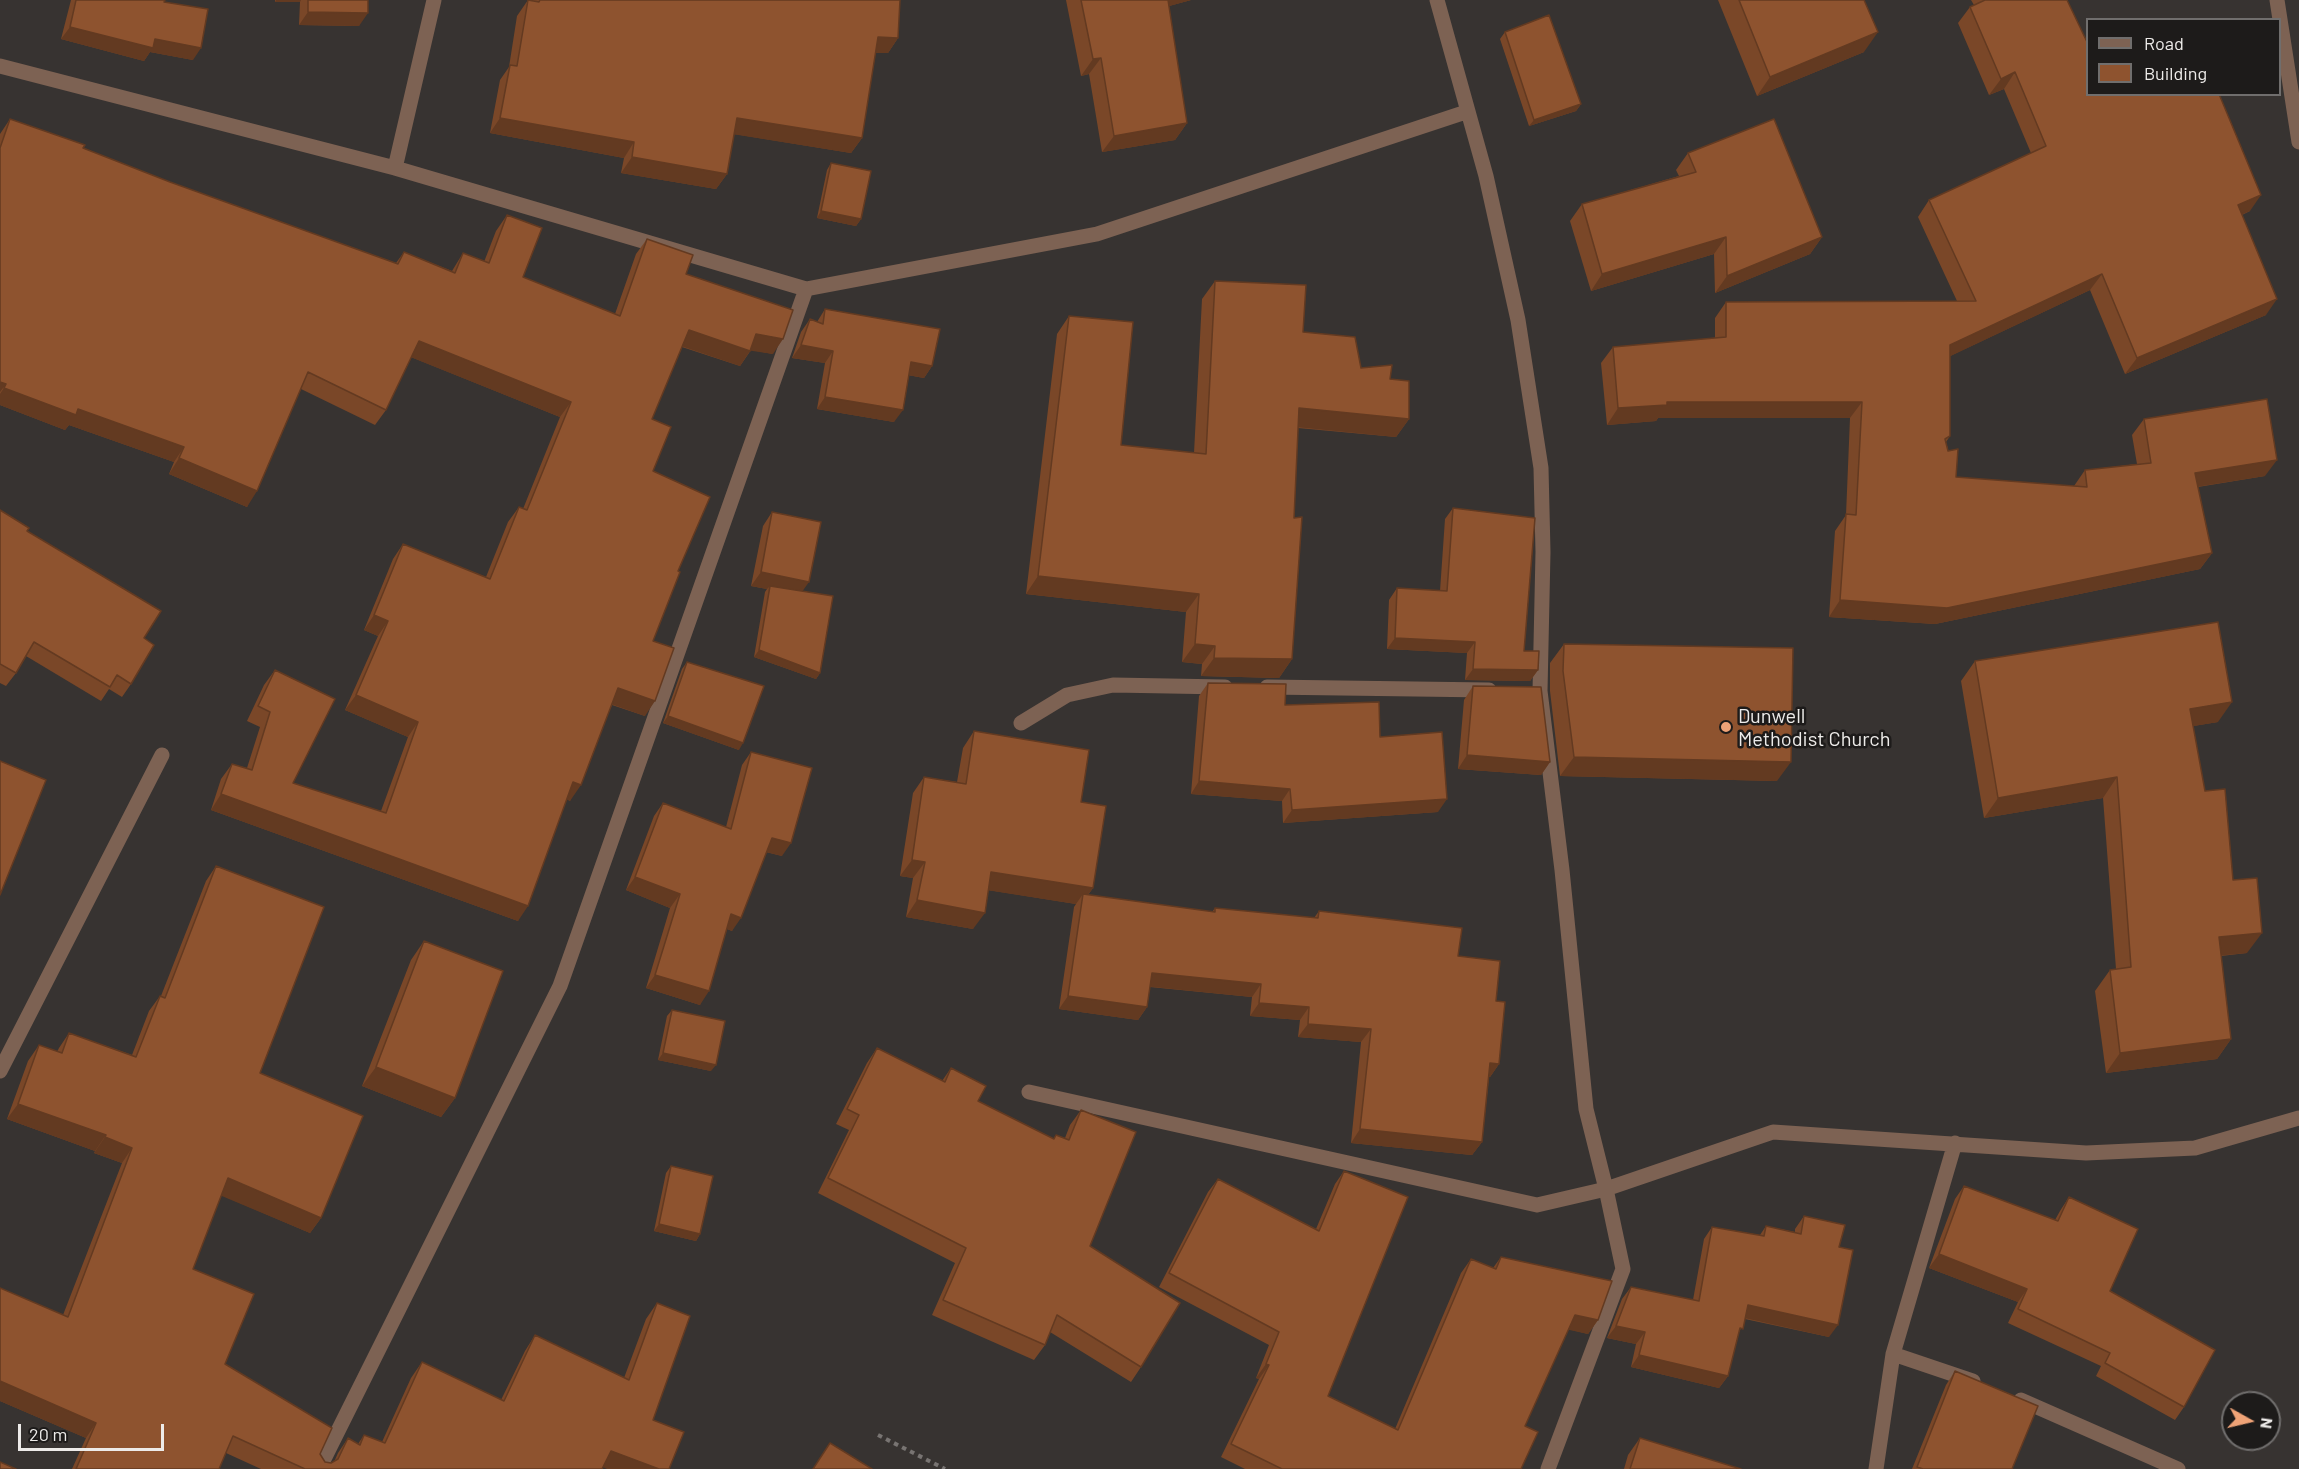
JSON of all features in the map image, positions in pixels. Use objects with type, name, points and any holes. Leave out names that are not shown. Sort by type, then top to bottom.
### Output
[{"type":"street","points":[[395,168],[434,0]]},
{"type":"street","points":[[1437,0],[1466,112],[1486,176],[1518,320],[1541,468],[1543,552],[1534,691],[1559,848],[1586,1109],[1623,1269],[1548,1469]]},
{"type":"street","points":[[2277,0],[2280,18]]},
{"type":"street","points":[[2281,26],[2299,142]]},
{"type":"street","points":[[0,66],[395,168],[806,290],[1097,234],[1466,112]]},
{"type":"street","points":[[319,1469],[560,986],[806,290]]},
{"type":"street","points":[[1020,723],[1067,695],[1113,685],[1504,690]]},
{"type":"street","points":[[0,1071],[162,755]]},
{"type":"street","points":[[1029,1092],[1537,1205],[1606,1189],[1773,1132],[2086,1153],[2195,1148],[2299,1118]]},
{"type":"street","points":[[1876,1469],[1893,1354],[1955,1143]]},
{"type":"street","points":[[1893,1354],[1959,1375],[1988,1387]]},
{"type":"street","points":[[2008,1395],[2178,1469]]},
{"type":"path","points":[[878,1435],[945,1469]]},
{"type":"building","points":[[76,0],[165,0],[164,2],[208,9],[201,48],[155,39],[153,48],[70,27]]},
{"type":"building","points":[[308,0],[368,0],[368,13],[308,12]]},
{"type":"building","points":[[528,0],[539,2],[540,0],[900,0],[898,38],[878,37],[862,138],[737,118],[727,174],[632,157],[634,142],[500,118],[510,65],[517,66]]},
{"type":"building","points":[[1081,0],[1168,0],[1187,123],[1114,136],[1101,58],[1093,59]]},
{"type":"building","points":[[1739,0],[1864,0],[1878,32],[1770,77]]},
{"type":"building","points":[[1985,0],[2067,0],[2086,40],[2086,96],[2220,96],[2261,195],[2238,205],[2277,299],[2137,358],[2102,274],[1950,345],[1950,436],[1945,439],[1948,451],[1958,449],[1956,477],[2087,487],[2085,470],[2151,463],[2144,419],[2267,399],[2277,460],[2195,473],[2212,553],[1947,608],[1840,600],[1846,514],[1856,515],[1862,402],[1667,402],[1667,405],[1618,408],[1613,347],[1726,337],[1726,302],[1976,301],[1929,200],[2046,146],[2015,72],[2001,79],[1970,7]]},
{"type":"building","points":[[1549,15],[1581,104],[1534,120],[1505,32]]},
{"type":"building","points":[[10,119],[85,145],[83,148],[170,182],[398,264],[404,252],[455,273],[463,253],[489,263],[507,215],[542,228],[523,277],[620,316],[647,239],[693,255],[686,274],[793,310],[783,339],[756,334],[750,351],[689,330],[652,419],[671,427],[653,471],[710,497],[678,571],[680,572],[653,641],[674,648],[655,701],[618,688],[581,785],[573,782],[528,906],[221,794],[232,764],[252,770],[270,712],[258,706],[275,670],[335,699],[293,783],[386,813],[418,722],[356,695],[388,621],[374,615],[403,544],[490,579],[519,507],[527,510],[571,402],[419,341],[386,410],[308,372],[257,491],[179,458],[184,447],[78,409],[76,415],[4,388],[6,384],[0,382],[0,148]]},
{"type":"building","points":[[1774,119],[1822,237],[1727,276],[1726,237],[1602,274],[1582,204],[1696,172],[1688,153]]},
{"type":"building","points":[[831,163],[871,171],[861,219],[821,211]]},
{"type":"building","points":[[1215,281],[1306,285],[1303,332],[1355,337],[1361,368],[1392,365],[1390,379],[1409,381],[1409,419],[1299,408],[1294,518],[1302,517],[1292,659],[1214,658],[1215,646],[1195,644],[1199,594],[1038,576],[1069,316],[1133,322],[1121,445],[1206,454]]},
{"type":"building","points":[[825,309],[940,329],[932,366],[911,362],[903,410],[825,397],[833,351],[801,345],[810,319],[823,324]]},
{"type":"building","points":[[1453,508],[1535,518],[1524,651],[1539,651],[1538,670],[1473,669],[1475,642],[1395,638],[1397,588],[1447,591]]},
{"type":"building","points":[[0,510],[29,528],[27,531],[161,611],[144,638],[154,645],[131,684],[117,675],[110,687],[34,642],[16,673],[0,664]]},
{"type":"building","points":[[772,512],[821,522],[809,582],[761,572]]},
{"type":"building","points":[[770,586],[833,596],[820,673],[759,650]]},
{"type":"building","points":[[2218,622],[2232,702],[2190,709],[2205,791],[2225,789],[2233,880],[2257,878],[2262,933],[2219,937],[2231,1039],[2120,1053],[2110,970],[2131,967],[2117,777],[1998,798],[1975,661]]},
{"type":"building","points":[[1564,644],[1793,648],[1791,762],[1574,757],[1563,671]]},
{"type":"building","points":[[687,662],[764,686],[743,743],[668,716]]},
{"type":"building","points":[[1208,683],[1286,684],[1285,705],[1379,702],[1380,737],[1442,732],[1447,799],[1292,810],[1290,789],[1199,781]]},
{"type":"building","points":[[1473,686],[1541,687],[1550,762],[1467,755]]},
{"type":"building","points":[[974,731],[1089,750],[1081,802],[1106,806],[1093,888],[991,872],[985,913],[917,900],[925,862],[912,860],[924,777],[966,784]]},
{"type":"building","points":[[751,752],[812,768],[791,843],[772,838],[741,918],[731,914],[709,991],[655,975],[680,894],[635,877],[663,803],[731,829]]},
{"type":"building","points":[[0,761],[46,780],[0,895]]},
{"type":"building","points":[[216,866],[324,907],[260,1073],[363,1116],[321,1218],[228,1178],[193,1269],[254,1294],[225,1364],[332,1428],[320,1454],[325,1462],[331,1463],[338,1459],[348,1438],[360,1445],[364,1435],[385,1443],[422,1362],[504,1401],[535,1335],[629,1380],[657,1303],[690,1316],[653,1420],[684,1432],[669,1469],[659,1469],[611,1451],[602,1469],[305,1469],[233,1436],[219,1469],[76,1469],[96,1423],[0,1381],[0,1288],[68,1317],[132,1148],[105,1137],[106,1135],[18,1104],[39,1045],[62,1053],[69,1033],[136,1057],[160,996],[165,998]]},
{"type":"building","points":[[1083,894],[1215,912],[1215,908],[1318,918],[1319,911],[1462,928],[1458,956],[1500,961],[1496,1001],[1505,1002],[1499,1064],[1490,1063],[1482,1142],[1360,1129],[1371,1029],[1308,1024],[1309,1007],[1259,1003],[1261,984],[1152,973],[1147,1007],[1068,996]]},
{"type":"building","points":[[424,941],[503,971],[455,1098],[376,1067]]},
{"type":"building","points":[[672,1010],[725,1021],[716,1065],[663,1053]]},
{"type":"building","points":[[877,1048],[945,1082],[951,1068],[986,1086],[978,1101],[1054,1139],[1056,1135],[1069,1140],[1081,1110],[1136,1132],[1090,1246],[1180,1303],[1141,1367],[1057,1315],[1045,1345],[943,1300],[966,1248],[828,1178],[859,1115],[847,1109]]},
{"type":"building","points":[[671,1166],[713,1176],[700,1234],[659,1224]]},
{"type":"building","points":[[1344,1171],[1408,1197],[1328,1396],[1398,1430],[1471,1259],[1496,1269],[1501,1257],[1612,1281],[1598,1320],[1575,1315],[1525,1426],[1538,1432],[1521,1469],[1282,1469],[1231,1444],[1269,1365],[1266,1364],[1279,1332],[1169,1273],[1218,1179],[1319,1231]]},
{"type":"building","points":[[1964,1186],[2058,1221],[2069,1197],[2138,1229],[2110,1291],[2215,1350],[2184,1407],[2105,1363],[2110,1353],[2018,1309],[2027,1289],[1939,1254]]},
{"type":"building","points":[[1804,1216],[1845,1225],[1839,1247],[1853,1250],[1838,1325],[1748,1305],[1728,1376],[1639,1355],[1645,1332],[1616,1326],[1631,1287],[1699,1301],[1712,1227],[1764,1236],[1766,1226],[1801,1234]]},
{"type":"building","points":[[1955,1371],[2038,1406],[2012,1469],[1923,1469],[1917,1467]]},
{"type":"building","points":[[1640,1438],[1741,1469],[1630,1469]]},
{"type":"building","points":[[830,1443],[872,1469],[813,1469]]},
{"type":"building","points":[[0,1462],[16,1469],[0,1469]]},
{"type":"place","name":"Dunwell Methodist Church","points":[[1726,727]]}]
